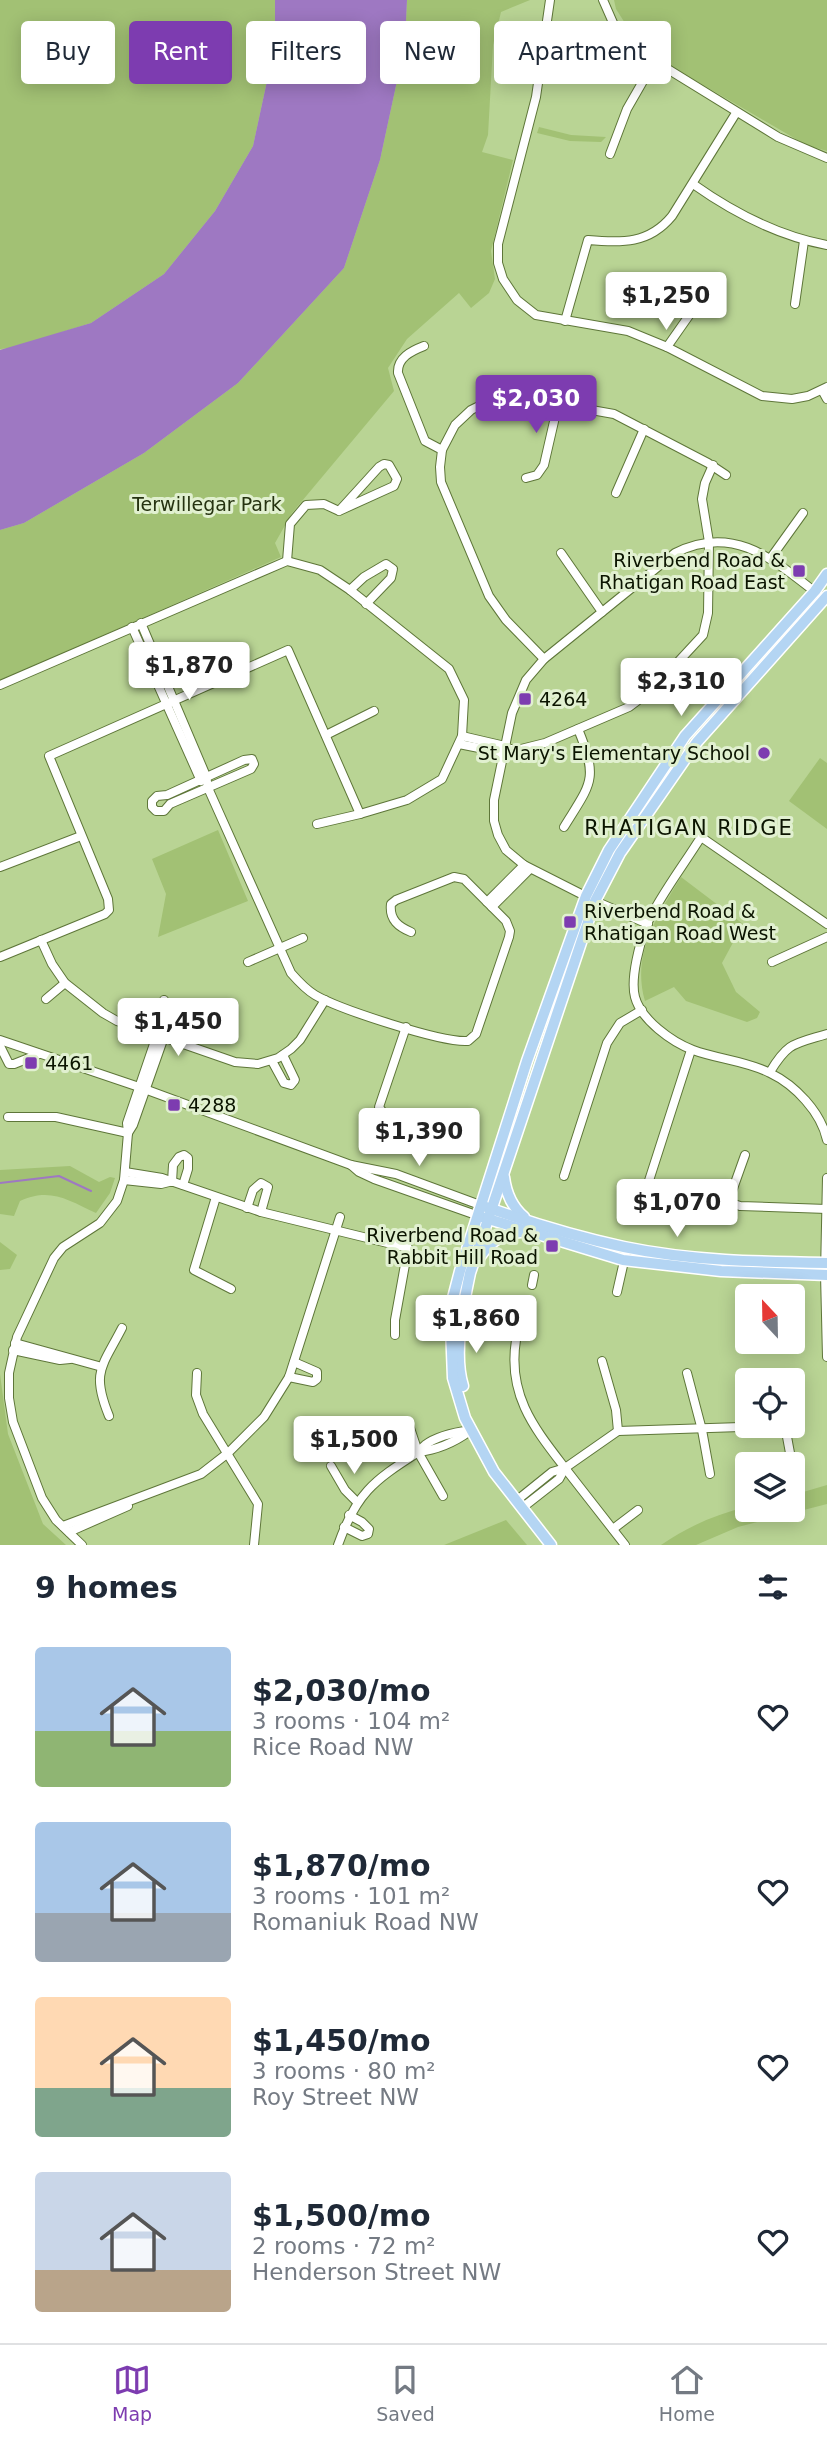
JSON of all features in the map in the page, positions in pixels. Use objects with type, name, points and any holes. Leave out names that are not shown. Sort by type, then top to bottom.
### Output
[{"type":"main road","points":[[471,1430],[472,1419],[460,1376],[460,1333],[484,1212],[527,1061],[609,849],[685,736],[815,591],[827,574]]},
{"type":"main road","points":[[551,1545],[494,1472],[465,1418],[453,1378],[453,1298],[484,1212],[504,1172],[590,898],[697,742],[826,599]]},
{"type":"main road","points":[[504,1172],[505,1188],[513,1206],[528,1227]]},
{"type":"main road","points":[[484,1212],[623,1261],[721,1271],[826,1269]]},
{"type":"main road","points":[[470,1273],[483,1251],[499,1237],[528,1227],[626,1248],[826,1269]]},
{"type":"street","points":[[550,0],[536,97],[498,244],[498,262],[503,279],[517,300],[542,317],[628,331],[667,347],[762,396],[792,399],[825,388],[827,400]]},
{"type":"street","points":[[603,0],[612,21]]},
{"type":"street","points":[[671,73],[789,143],[827,158]]},
{"type":"street","points":[[610,154],[627,108],[641,84]]},
{"type":"street","points":[[565,321],[588,240],[631,242],[650,235],[668,222],[736,113]]},
{"type":"street","points":[[693,184],[756,223],[804,241],[827,245]]},
{"type":"street","points":[[795,304],[804,241]]},
{"type":"street","points":[[667,347],[695,307],[707,295]]},
{"type":"street","points":[[424,346],[413,350],[401,360],[398,373],[425,441],[442,450]]},
{"type":"street","points":[[544,659],[506,620],[484,586],[442,482],[442,450],[463,416],[481,404],[511,397],[607,412],[713,465],[726,475]]},
{"type":"street","points":[[526,478],[537,475],[544,465],[558,404]]},
{"type":"street","points":[[616,492],[644,429]]},
{"type":"street","points":[[287,561],[290,524],[306,505],[324,504],[339,511],[394,486],[397,479],[389,466],[384,464],[379,467],[339,511]]},
{"type":"street","points":[[460,740],[504,749],[537,745],[619,712],[662,680],[703,635],[708,620],[709,542],[702,499],[705,482],[713,465]]},
{"type":"street","points":[[769,559],[803,513]]},
{"type":"street","points":[[648,924],[527,867],[506,850],[498,835],[494,821],[494,800],[512,713],[526,680],[544,659],[676,553],[691,546],[709,542],[736,542],[769,559],[826,599]]},
{"type":"street","points":[[561,553],[602,612]]},
{"type":"street","points":[[0,685],[287,561],[325,573],[449,669],[464,700],[460,740],[442,779],[407,800],[317,824]]},
{"type":"street","points":[[350,590],[364,576],[386,564],[393,569],[391,578],[366,604]]},
{"type":"street","points":[[141,624],[169,702]]},
{"type":"street","points":[[132,627],[169,702],[278,948],[295,978],[325,1000],[406,1027],[468,1041],[474,1037],[510,934],[508,925],[464,879],[457,877],[396,900],[390,907],[395,922],[411,932]]},
{"type":"street","points":[[0,957],[110,910],[108,899],[49,757],[288,650],[360,814]]},
{"type":"street","points":[[326,735],[374,711]]},
{"type":"street","points":[[564,827],[584,794],[590,778],[590,761],[578,729]]},
{"type":"street","points":[[252,759],[254,765],[251,769],[170,804],[164,811],[156,811],[152,807],[152,801],[157,796],[167,795],[203,778],[244,760],[252,759]]},
{"type":"street","points":[[0,868],[81,836]]},
{"type":"street","points":[[827,924],[701,838],[648,924],[636,960],[634,983],[635,998],[661,1033],[691,1050],[770,1072],[802,1096],[825,1124],[827,1140]]},
{"type":"street","points":[[489,904],[527,867]]},
{"type":"street","points":[[772,962],[827,937]]},
{"type":"street","points":[[248,962],[303,938]]},
{"type":"street","points":[[41,940],[56,972],[65,983],[110,1017],[242,1064],[272,1061],[283,1055],[300,1040],[325,1000]]},
{"type":"street","points":[[47,999],[65,983]]},
{"type":"street","points":[[82,1545],[47,1508],[18,1438],[9,1398],[9,1373],[14,1347],[54,1258],[63,1247],[104,1219],[117,1201],[125,1176],[127,1123],[143,1089],[160,1036],[165,1016],[164,1000]]},
{"type":"street","points":[[564,1176],[607,1043],[620,1023],[642,1010]]},
{"type":"street","points":[[406,1027],[380,1101],[380,1110],[384,1114],[444,1136]]},
{"type":"street","points":[[770,1072],[790,1045],[827,1034]]},
{"type":"street","points":[[0,1040],[351,1165],[374,1179],[484,1212]]},
{"type":"street","points":[[0,1046],[9,1064],[39,1054]]},
{"type":"street","points":[[645,1193],[691,1050]]},
{"type":"street","points":[[272,1061],[284,1083],[291,1085],[295,1080],[283,1055]]},
{"type":"street","points":[[8,1117],[56,1118],[128,1133]]},
{"type":"street","points":[[171,1182],[173,1165],[179,1157],[184,1156],[189,1162],[183,1185]]},
{"type":"street","points":[[745,1156],[730,1198],[732,1203],[740,1206],[826,1209]]},
{"type":"street","points":[[125,1176],[161,1184],[171,1182],[183,1185],[261,1212],[408,1248],[396,1335]]},
{"type":"street","points":[[827,1178],[827,1357]]},
{"type":"street","points":[[247,1208],[253,1190],[261,1183],[268,1187],[261,1212]]},
{"type":"street","points":[[216,1197],[194,1270],[231,1289]]},
{"type":"street","points":[[66,1529],[121,1510],[139,1499],[201,1474],[228,1453],[264,1417],[289,1377],[340,1217]]},
{"type":"street","points":[[617,1292],[626,1248]]},
{"type":"street","points":[[532,1285],[534,1275]]},
{"type":"street","points":[[109,1416],[99,1390],[99,1378],[122,1328]]},
{"type":"street","points":[[516,1340],[513,1359],[519,1395],[535,1429],[625,1545]]},
{"type":"street","points":[[14,1347],[60,1360],[70,1359],[102,1367]]},
{"type":"street","points":[[602,1361],[616,1410],[618,1431]]},
{"type":"street","points":[[289,1377],[313,1382],[317,1378],[317,1372],[294,1362]]},
{"type":"street","points":[[197,1373],[196,1395],[203,1414],[258,1504],[254,1545]]},
{"type":"street","points":[[687,1373],[710,1474]]},
{"type":"street","points":[[408,1422],[418,1452],[443,1496]]},
{"type":"street","points":[[519,1505],[552,1472],[565,1468],[618,1431],[735,1428]]},
{"type":"street","points":[[338,1545],[349,1515],[372,1484],[426,1444],[456,1432],[471,1430]]},
{"type":"street","points":[[331,1466],[345,1490],[357,1502]]},
{"type":"street","points":[[613,1530],[638,1510]]},
{"type":"street","points":[[344,1527],[362,1536],[368,1534],[369,1529],[362,1522],[349,1515]]},
{"type":"green space","points":[[0,0],[275,0],[275,21],[246,21],[246,84],[266,84],[253,146],[215,211],[164,274],[91,323],[0,349]]},
{"type":"green space","name":"Terwillegar Park","points":[[407,0],[530,0],[501,12],[499,21],[494,21],[488,135],[482,152],[513,160],[491,251],[495,279],[489,293],[471,308],[459,293],[407,339],[388,368],[394,391],[292,513],[275,543],[281,557],[0,681],[0,530],[24,523],[144,453],[238,383],[344,268],[380,160],[396,84],[480,84],[480,21],[406,21]]},
{"type":"green space","points":[[614,0],[827,0],[827,151],[806,145],[671,66],[671,21],[624,21]]},
{"type":"green space","points":[[539,127],[571,135],[606,137],[601,142],[570,141],[537,133]]},
{"type":"green space","points":[[820,758],[827,763],[827,829],[789,801]]},
{"type":"green space","points":[[218,830],[248,901],[158,937],[166,894],[152,859]]},
{"type":"green space","points":[[681,877],[743,924],[722,963],[736,992],[760,1012],[757,1018],[747,1022],[686,1001],[674,987],[645,1001],[641,967],[644,951],[656,921]]},
{"type":"green space","points":[[70,1166],[99,1182],[110,1177],[115,1178],[110,1193],[96,1213],[59,1197],[41,1195],[20,1201],[14,1216],[0,1214],[0,1170]]},
{"type":"green space","points":[[0,1242],[17,1255],[10,1269],[0,1270]]},
{"type":"green space","points":[[0,1374],[8,1434],[43,1524],[66,1545],[0,1545]]},
{"type":"green space","points":[[827,1485],[827,1504],[805,1510],[805,1491]]},
{"type":"green space","points":[[735,1510],[735,1522],[757,1522],[738,1527],[696,1545],[661,1545],[681,1532]]},
{"type":"green space","points":[[506,1520],[527,1545],[444,1545]]},
{"type":"shaded area","points":[[275,0],[407,0],[406,21],[380,21],[380,84],[396,84],[380,160],[344,268],[238,383],[144,453],[24,523],[0,530],[0,350],[91,323],[164,274],[215,211],[253,146],[266,84],[366,84],[366,21],[275,21]]},
{"type":"waterway","points":[[0,1183],[59,1176],[91,1191]]},
{"type":"place","name":"Riverbend Road & Rhatigan Road East","points":[[799,571]]},
{"type":"place","name":"4264","points":[[525,699]]},
{"type":"place","name":"St Mary's Elementary School","points":[[764,753]]},
{"type":"place","name":"Riverbend Road & Rhatigan Road West","points":[[570,922]]},
{"type":"place","name":"4461","points":[[31,1063]]},
{"type":"place","name":"4288","points":[[174,1105]]},
{"type":"place","name":"Riverbend Road & Rabbit Hill Road","points":[[552,1246]]},
{"type":"district","name":"RHATIGAN RIDGE","points":[[689,828]]}]
